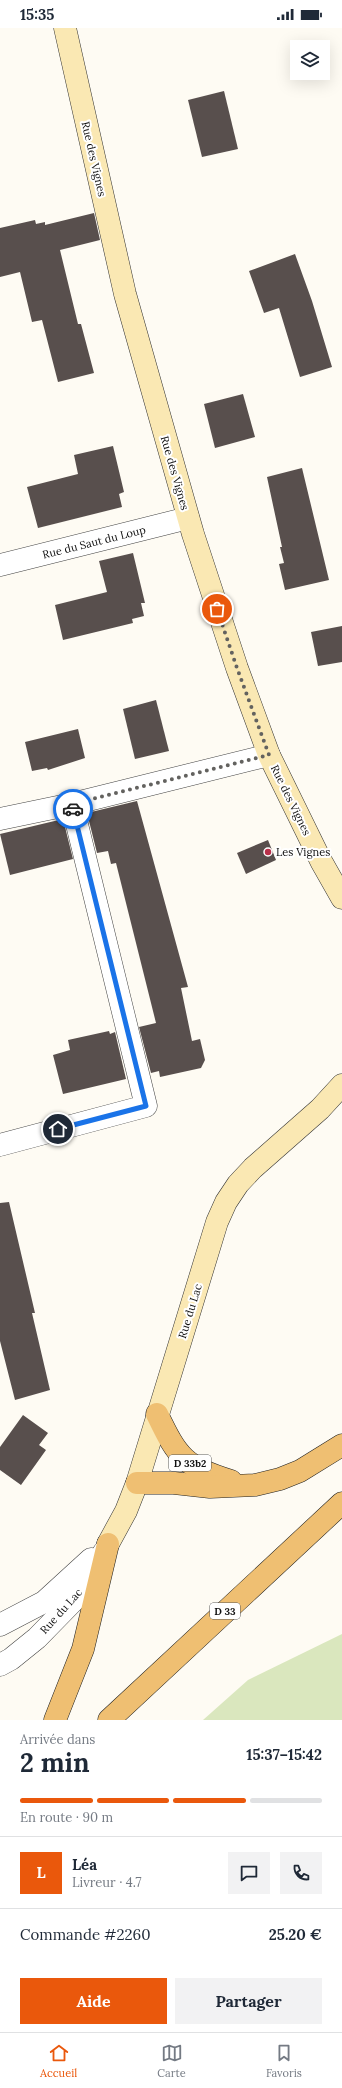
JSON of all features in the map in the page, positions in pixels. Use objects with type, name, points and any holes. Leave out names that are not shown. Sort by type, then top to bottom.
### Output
[{"type":"main road","name":"D 33b2","points":[[157,1414],[178,1453],[186,1462],[200,1470],[245,1486]]},
{"type":"main road","name":"D 33b2","points":[[137,1483],[174,1483],[210,1487],[245,1486],[280,1479],[300,1471],[342,1445]]},
{"type":"main road","name":"D 33","points":[[109,1720],[342,1503]]},
{"type":"main road","points":[[55,1720],[83,1649],[108,1544]]},
{"type":"street","name":"Rue des Vignes","points":[[65,28],[126,294],[188,518],[237,668],[269,755],[321,861],[342,898]]},
{"type":"street","name":"Rue du Saut du Loup","points":[[0,565],[188,518]]},
{"type":"street","points":[[0,819],[72,804],[269,755]]},
{"type":"street","points":[[0,1145],[146,1106],[72,804]]},
{"type":"street","name":"Rue du Lac","points":[[0,1665],[11,1659],[37,1638],[79,1595],[126,1511],[137,1483],[217,1222],[226,1202],[238,1184],[253,1168],[320,1109],[342,1085]]},
{"type":"street","name":"Rue du Lac","points":[[320,1109],[342,1099]]},
{"type":"street","name":"Rue du Lac","points":[[0,1625],[44,1602],[108,1544]]},
{"type":"green space","points":[[342,1634],[342,1720],[203,1720],[248,1680]]},
{"type":"building","points":[[224,91],[238,149],[202,157],[188,100]]},
{"type":"building","points":[[94,213],[100,240],[60,250],[78,324],[81,324],[94,373],[58,382],[42,320],[32,322],[20,272],[0,277],[0,228],[35,220],[36,224],[45,222],[45,225]]},
{"type":"building","points":[[295,254],[312,301],[332,367],[300,377],[279,308],[264,313],[249,271]]},
{"type":"building","points":[[243,394],[255,437],[215,448],[204,404]]},
{"type":"building","points":[[113,446],[124,492],[119,494],[122,507],[38,528],[27,487],[78,474],[74,455]]},
{"type":"building","points":[[302,468],[329,580],[285,590],[279,564],[284,563],[280,547],[282,547],[267,477]]},
{"type":"building","points":[[133,553],[145,603],[141,603],[144,616],[132,619],[133,623],[63,640],[55,605],[107,592],[99,561]]},
{"type":"building","points":[[342,626],[342,662],[318,666],[311,632]]},
{"type":"building","points":[[156,700],[169,751],[135,759],[123,709]]},
{"type":"building","points":[[78,729],[85,758],[48,770],[47,768],[32,771],[25,742]]},
{"type":"building","points":[[137,801],[188,987],[181,988],[192,1041],[200,1039],[205,1060],[201,1068],[160,1077],[159,1071],[151,1073],[139,1027],[156,1023],[116,863],[111,864],[108,851],[97,853],[87,813]]},
{"type":"building","points":[[63,819],[73,859],[10,875],[0,834]]},
{"type":"building","points":[[268,840],[276,860],[246,874],[237,853]]},
{"type":"building","points":[[109,1031],[110,1034],[115,1032],[126,1079],[63,1094],[53,1055],[70,1050],[68,1040]]},
{"type":"building","points":[[9,1202],[35,1313],[32,1313],[50,1390],[15,1400],[0,1341],[0,1203]]},
{"type":"building","points":[[23,1415],[48,1433],[39,1445],[46,1450],[21,1485],[0,1470],[0,1447]]},
{"type":"way so far","points":[[73,809],[72,804],[269,755],[217,609]]},
{"type":"place","name":"Les Vignes","points":[[268,852]]},
{"type":"route","points":[[58,1129],[146,1106],[73,809]]}]
